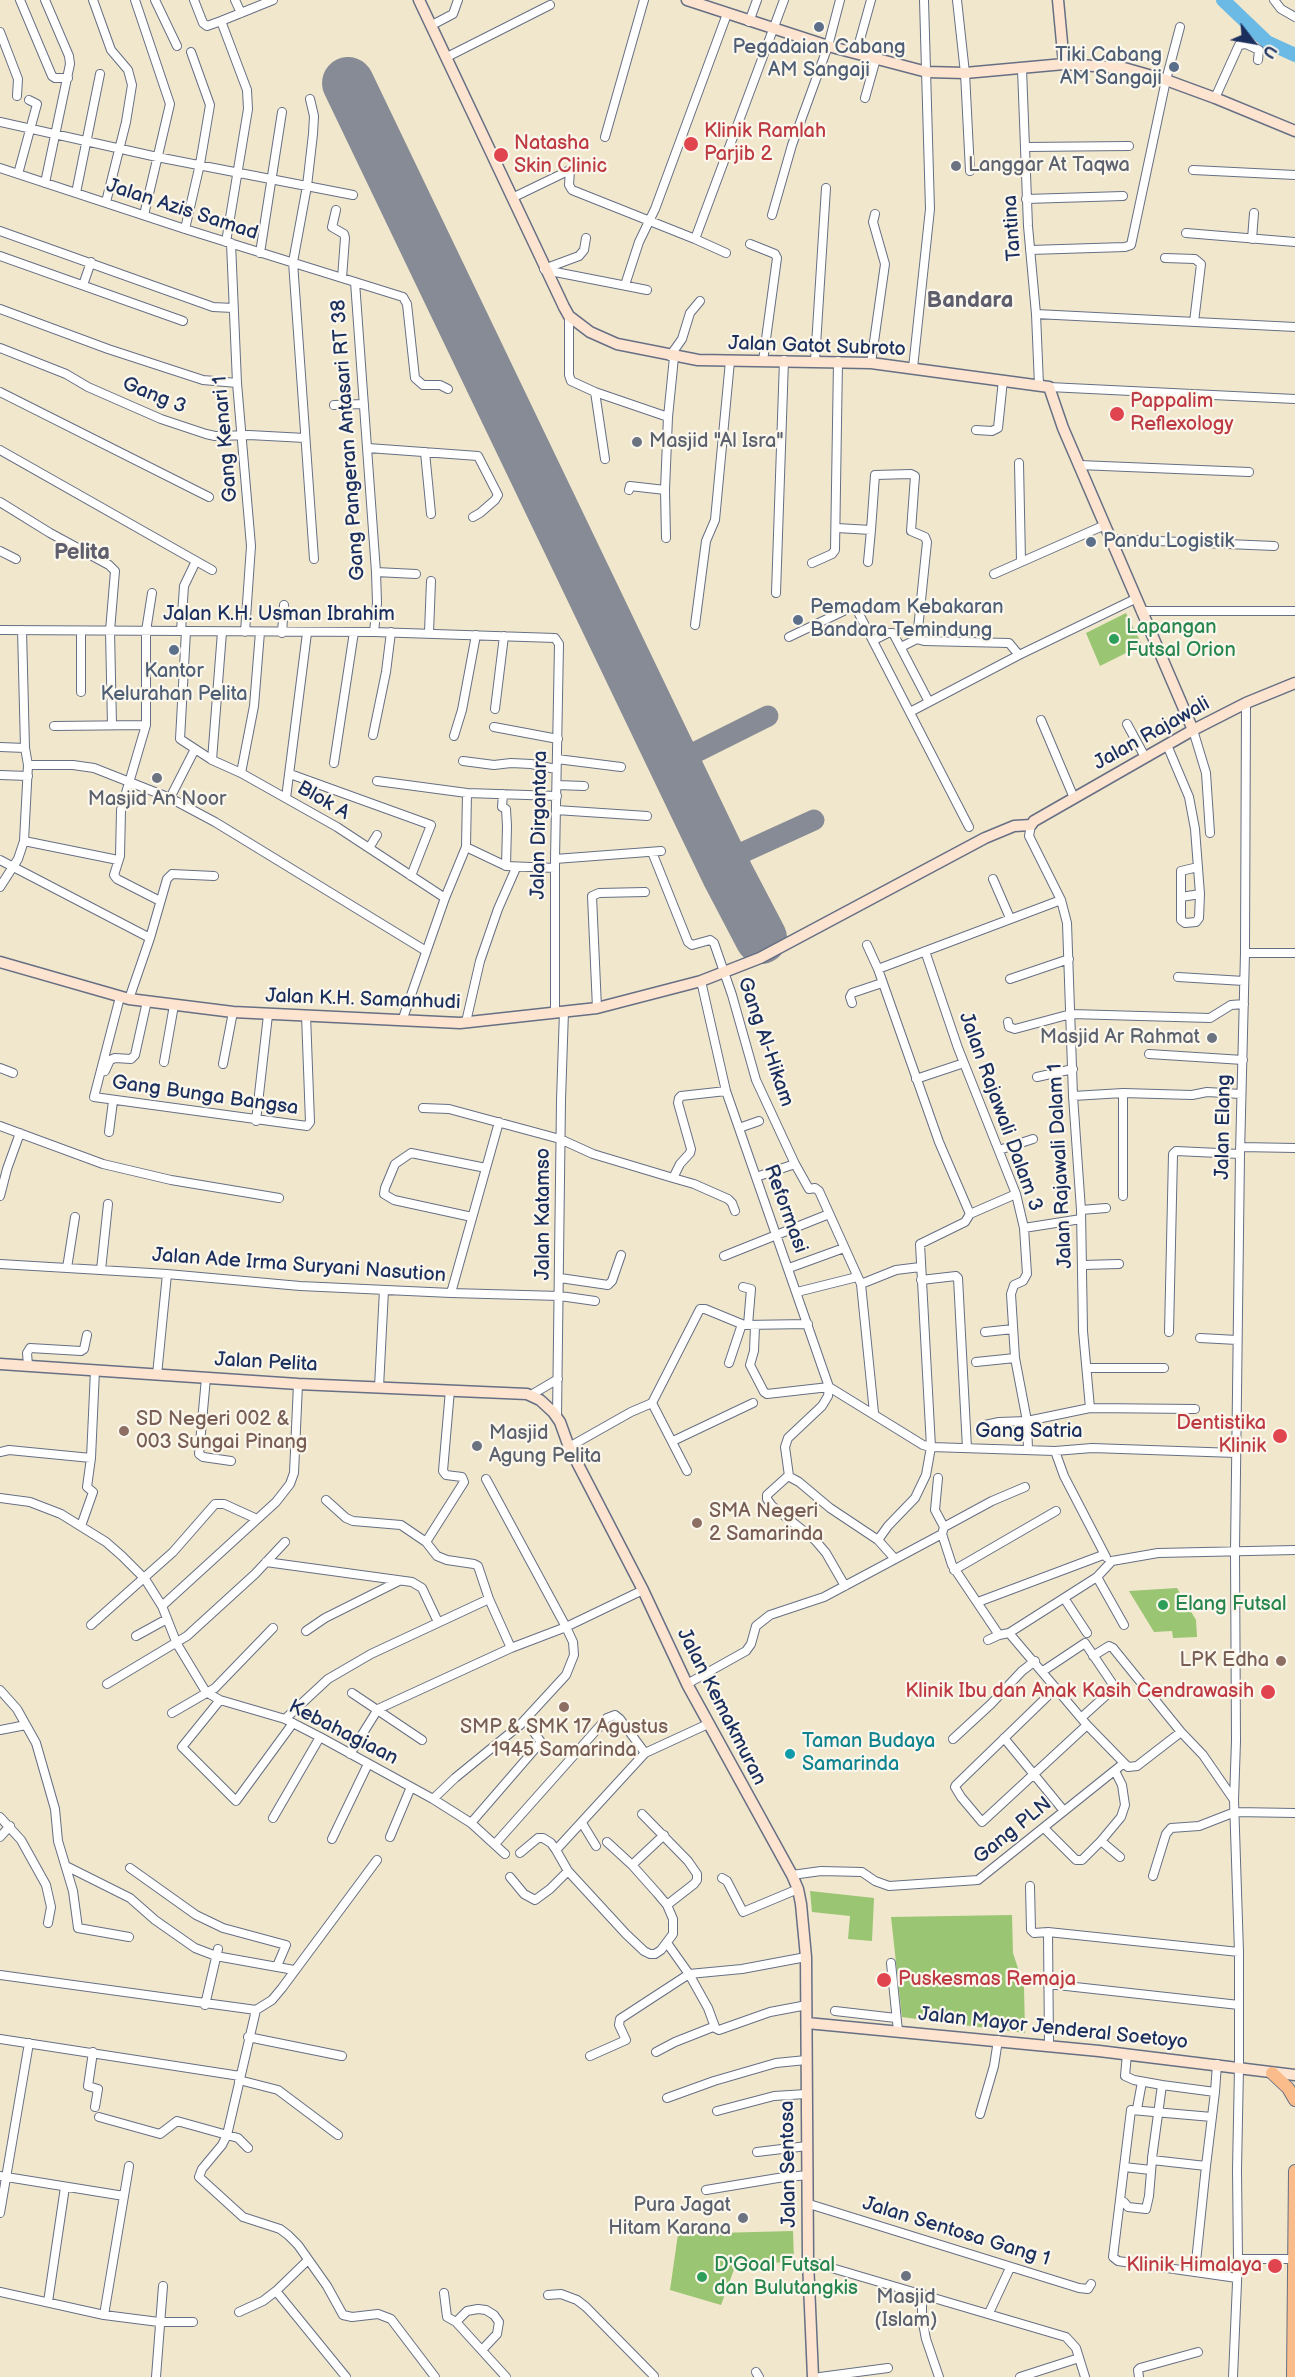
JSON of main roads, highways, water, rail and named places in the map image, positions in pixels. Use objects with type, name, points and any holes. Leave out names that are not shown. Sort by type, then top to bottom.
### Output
[{"type":"main road","points":[[1272,2073],[1288,2088],[1295,2100]]},
{"type":"main road","points":[[1293,2377],[1295,2171]]},
{"type":"waterway","points":[[1223,0],[1267,42],[1295,55]]},
{"type":"place","name":"Pegadaian Cabang AM Sangaji","points":[[819,27]]},
{"type":"place","name":"Tiki Cabang AM Sangaji","points":[[1174,67]]},
{"type":"place","name":"Klinik Ramlah Parjib 2","points":[[691,144]]},
{"type":"place","name":"Natasha Skin Clinic","points":[[501,155]]},
{"type":"place","name":"Langgar At Taqwa","points":[[956,166]]},
{"type":"place","name":"Pappalim Reflexology","points":[[1117,414]]},
{"type":"place","name":"Masjid \"Al Isra\"","points":[[637,442]]},
{"type":"place","name":"Pandu Logistik","points":[[1091,542]]},
{"type":"place","name":"Pemadam Kebakaran Bandara Temindung","points":[[798,620]]},
{"type":"place","name":"Lapangan Futsal Orion","points":[[1114,639]]},
{"type":"place","name":"Kantor Kelurahan Pelita","points":[[174,650]]},
{"type":"place","name":"Masjid An Noor","points":[[157,778]]},
{"type":"place","name":"Masjid Ar Rahmat","points":[[1212,1038]]},
{"type":"place","name":"SD Negeri 002 & 003 Sungai Pinang","points":[[124,1431]]},
{"type":"place","name":"Dentistika Klinik","points":[[1280,1436]]},
{"type":"place","name":"Masjid Agung Pelita","points":[[477,1446]]},
{"type":"place","name":"SMA Negeri 2 Samarinda","points":[[697,1523]]},
{"type":"place","name":"Elang Futsal","points":[[1163,1605]]},
{"type":"place","name":"LPK Edha","points":[[1281,1661]]},
{"type":"place","name":"Klinik Ibu dan Anak Kasih Cendrawasih","points":[[1268,1692]]},
{"type":"place","name":"SMP & SMK 17 Agustus 1945 Samarinda","points":[[564,1707]]},
{"type":"place","name":"Taman Budaya Samarinda","points":[[790,1754]]},
{"type":"place","name":"Puskesmas Remaja","points":[[884,1980]]},
{"type":"place","name":"Pura Jagat Hitam Karana","points":[[743,2218]]},
{"type":"place","name":"Klinik Himalaya","points":[[1275,2266]]},
{"type":"place","name":"Masjid (Islam)","points":[[906,2276]]},
{"type":"place","name":"D'Goal Futsal dan Bulutangkis","points":[[702,2277]]},
{"type":"district","name":"Bandara","points":[[970,301]]},
{"type":"district","name":"Pelita","points":[[82,553]]}]
